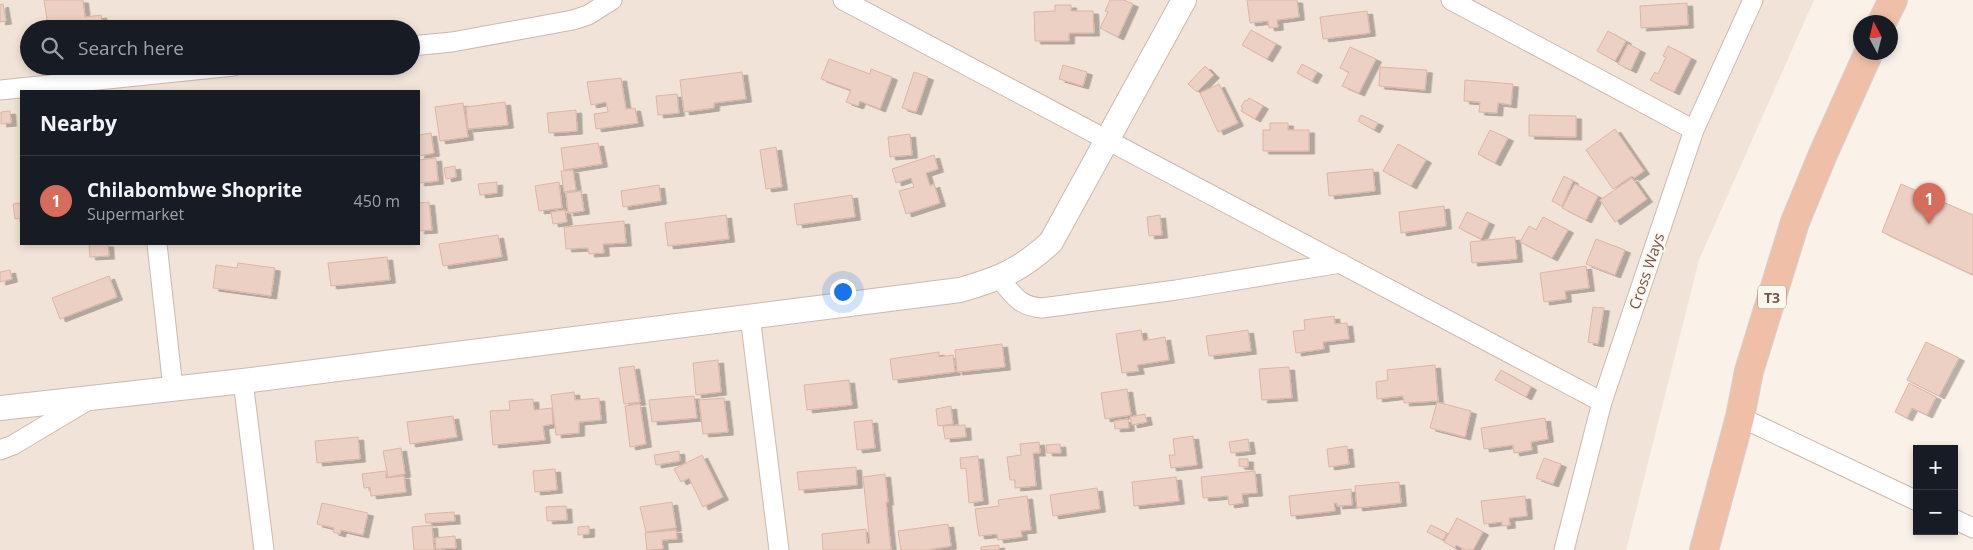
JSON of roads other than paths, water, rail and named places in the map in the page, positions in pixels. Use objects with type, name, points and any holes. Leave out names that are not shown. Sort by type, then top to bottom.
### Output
[{"type":"highway","points":[[1885,15],[1892,0]]},
{"type":"highway","name":"T3","points":[[1704,550],[1740,417],[1749,371],[1796,222],[1823,154],[1865,60]]},
{"type":"street","points":[[420,45],[452,42],[573,20],[595,11],[612,0]]},
{"type":"street","points":[[843,0],[1602,402]]},
{"type":"street","points":[[0,408],[243,381],[960,290],[999,278],[1013,272],[1035,257],[1051,242],[1184,0]]},
{"type":"street","points":[[1451,0],[1694,130]]},
{"type":"street","name":"Cross Ways","points":[[1564,550],[1602,402],[1694,130],[1753,0]]},
{"type":"street","points":[[0,90],[139,84],[186,75]]},
{"type":"street","points":[[157,245],[173,388]]},
{"type":"street","points":[[999,278],[1018,300],[1029,307],[1042,308],[1176,290],[1340,263]]},
{"type":"street","points":[[750,316],[779,550]]},
{"type":"street","points":[[243,381],[264,550]]},
{"type":"street","points":[[0,450],[94,397]]},
{"type":"street","points":[[1740,417],[1913,499]]},
{"type":"street","points":[[1958,521],[1973,528]]},
{"type":"place","name":"Chilabombwe Shoprite","points":[[1929,224]]}]
